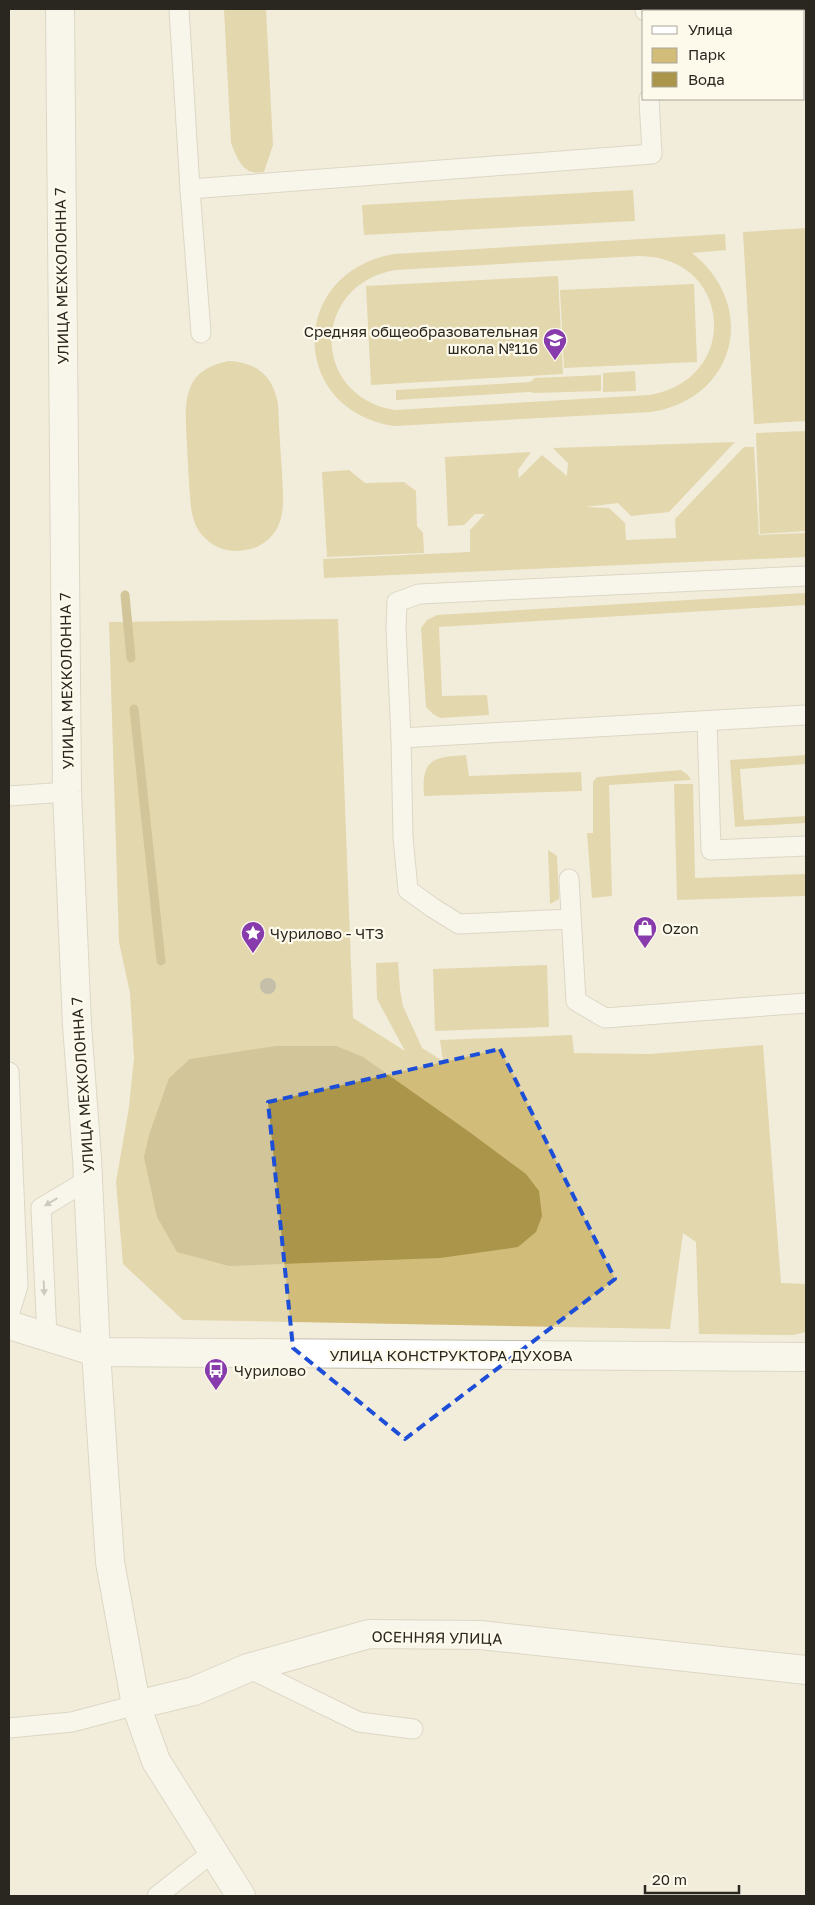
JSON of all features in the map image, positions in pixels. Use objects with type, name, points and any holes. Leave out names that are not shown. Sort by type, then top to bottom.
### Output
[{"type":"street","name":"УЛИЦА МЕХКОЛОННА 7","points":[[59,9],[67,792],[77,1026],[88,1180],[96,1352],[110,1562],[136,1705],[156,1761],[241,1896]]},
{"type":"street","name":"УЛИЦА КОНСТРУКТОРА ДУХОВА","points":[[9,1325],[96,1352],[806,1357]]},
{"type":"street","name":"ОСЕННЯЯ УЛИЦА","points":[[136,1705],[194,1691],[248,1668],[369,1634],[480,1634],[806,1670]]},
{"type":"lane","points":[[59,9],[65,9]]},
{"type":"lane","points":[[179,9],[201,333]]},
{"type":"lane","points":[[190,189],[652,154],[650,100]]},
{"type":"lane","points":[[571,918],[459,924],[408,890],[411,837],[401,738],[396,628],[397,602],[419,594],[806,576]]},
{"type":"lane","points":[[401,738],[806,715]]},
{"type":"lane","points":[[707,721],[711,850],[806,846]]},
{"type":"lane","points":[[9,796],[67,792]]},
{"type":"lane","points":[[569,879],[576,1000],[604,1018],[806,1002]]},
{"type":"lane","points":[[9,1072],[18,1286],[9,1315]]},
{"type":"lane","points":[[47,1336],[41,1208],[88,1180]]},
{"type":"lane","points":[[248,1668],[359,1722],[413,1729]]},
{"type":"lane","points":[[9,1728],[72,1722],[136,1705]]},
{"type":"lane","points":[[156,1896],[213,1852]]},
{"type":"highlighted area","points":[[500,1049],[615,1279],[405,1439],[293,1348],[268,1102]]},
{"type":"green space","points":[[224,9],[266,9],[273,145],[264,172],[251,172],[246,169],[239,161],[231,143]]},
{"type":"green space","points":[[633,190],[635,221],[364,235],[362,205]]},
{"type":"green space","points":[[806,228],[806,421],[754,424],[743,232]]},
{"type":"green space","points":[[725,234],[726,250],[692,253],[713,275],[726,298],[731,323],[729,348],[719,370],[703,389],[680,404],[651,412],[394,426],[359,415],[334,395],[319,369],[314,341],[319,312],[334,286],[359,266],[394,254]],"holes":[[[639,256],[670,261],[693,275],[708,296],[714,320],[711,344],[700,367],[680,384],[650,395],[395,410],[367,401],[347,384],[335,364],[332,340],[336,317],[348,296],[367,280],[395,270]]]},
{"type":"green space","points":[[558,276],[563,374],[371,385],[366,286]]},
{"type":"green space","points":[[694,284],[697,362],[564,368],[560,290]]},
{"type":"green space","points":[[229,361],[239,362],[256,368],[268,379],[276,394],[283,497],[281,518],[274,534],[266,542],[256,547],[235,551],[214,545],[202,535],[195,524],[191,508],[186,430],[186,403],[194,381],[201,372]]},
{"type":"green space","points":[[635,371],[636,391],[603,392],[603,373]]},
{"type":"green space","points":[[601,375],[601,391],[530,392],[396,400],[396,390],[530,382],[535,378]]},
{"type":"green space","points":[[806,431],[806,531],[760,534],[756,433]]},
{"type":"green space","points":[[735,442],[669,512],[631,516],[618,503],[585,507],[609,508],[625,523],[626,540],[676,538],[675,519],[744,447],[754,447],[759,535],[806,533],[806,557],[324,578],[323,559],[470,552],[470,530],[485,514],[475,514],[464,525],[448,526],[445,457],[531,452],[518,470],[519,478],[542,455],[567,476],[568,463],[553,448]]},
{"type":"green space","points":[[349,470],[365,483],[404,482],[416,491],[417,526],[423,533],[424,553],[327,557],[322,472]]},
{"type":"green space","points":[[806,593],[806,605],[439,627],[442,696],[487,695],[489,715],[440,718],[426,707],[421,628],[427,620],[437,615]]},
{"type":"green space","points":[[338,619],[353,1018],[405,1051],[377,999],[376,963],[398,962],[403,1006],[422,1048],[443,1061],[440,1040],[572,1035],[574,1053],[650,1054],[763,1045],[781,1283],[806,1284],[806,1332],[793,1335],[699,1334],[696,1242],[683,1233],[670,1329],[183,1320],[123,1264],[116,1182],[129,1107],[134,1058],[130,993],[119,942],[109,622]]},
{"type":"green space","points":[[466,755],[469,776],[581,772],[582,791],[424,796],[425,774],[427,767],[432,762],[445,757]]},
{"type":"green space","points":[[806,755],[806,764],[740,769],[744,820],[806,816],[806,823],[735,827],[730,760]]},
{"type":"green space","points":[[681,770],[691,780],[609,785],[612,896],[592,898],[587,833],[593,833],[593,782],[597,777]]},
{"type":"green space","points":[[674,784],[693,784],[695,878],[806,874],[806,896],[677,900]]},
{"type":"green space","points":[[548,850],[557,856],[559,899],[550,904]]},
{"type":"green space","points":[[547,965],[549,1027],[435,1031],[433,969]]},
{"type":"water","points":[[276,1046],[336,1046],[363,1057],[468,1131],[526,1174],[539,1191],[542,1216],[536,1232],[518,1247],[440,1258],[229,1266],[177,1252],[157,1217],[144,1157],[149,1135],[169,1078],[190,1059]]},
{"type":"waterway","points":[[125,595],[131,658]]},
{"type":"waterway","points":[[134,709],[161,961]]},
{"type":"place","name":"Средняя общеобразовательная школа №116","points":[[555,361]]},
{"type":"place","name":"Ozon","points":[[645,949]]},
{"type":"place","name":"Чурилово - ЧТЗ","points":[[253,954]]},
{"type":"place","name":"Чурилово","points":[[216,1391]]}]
